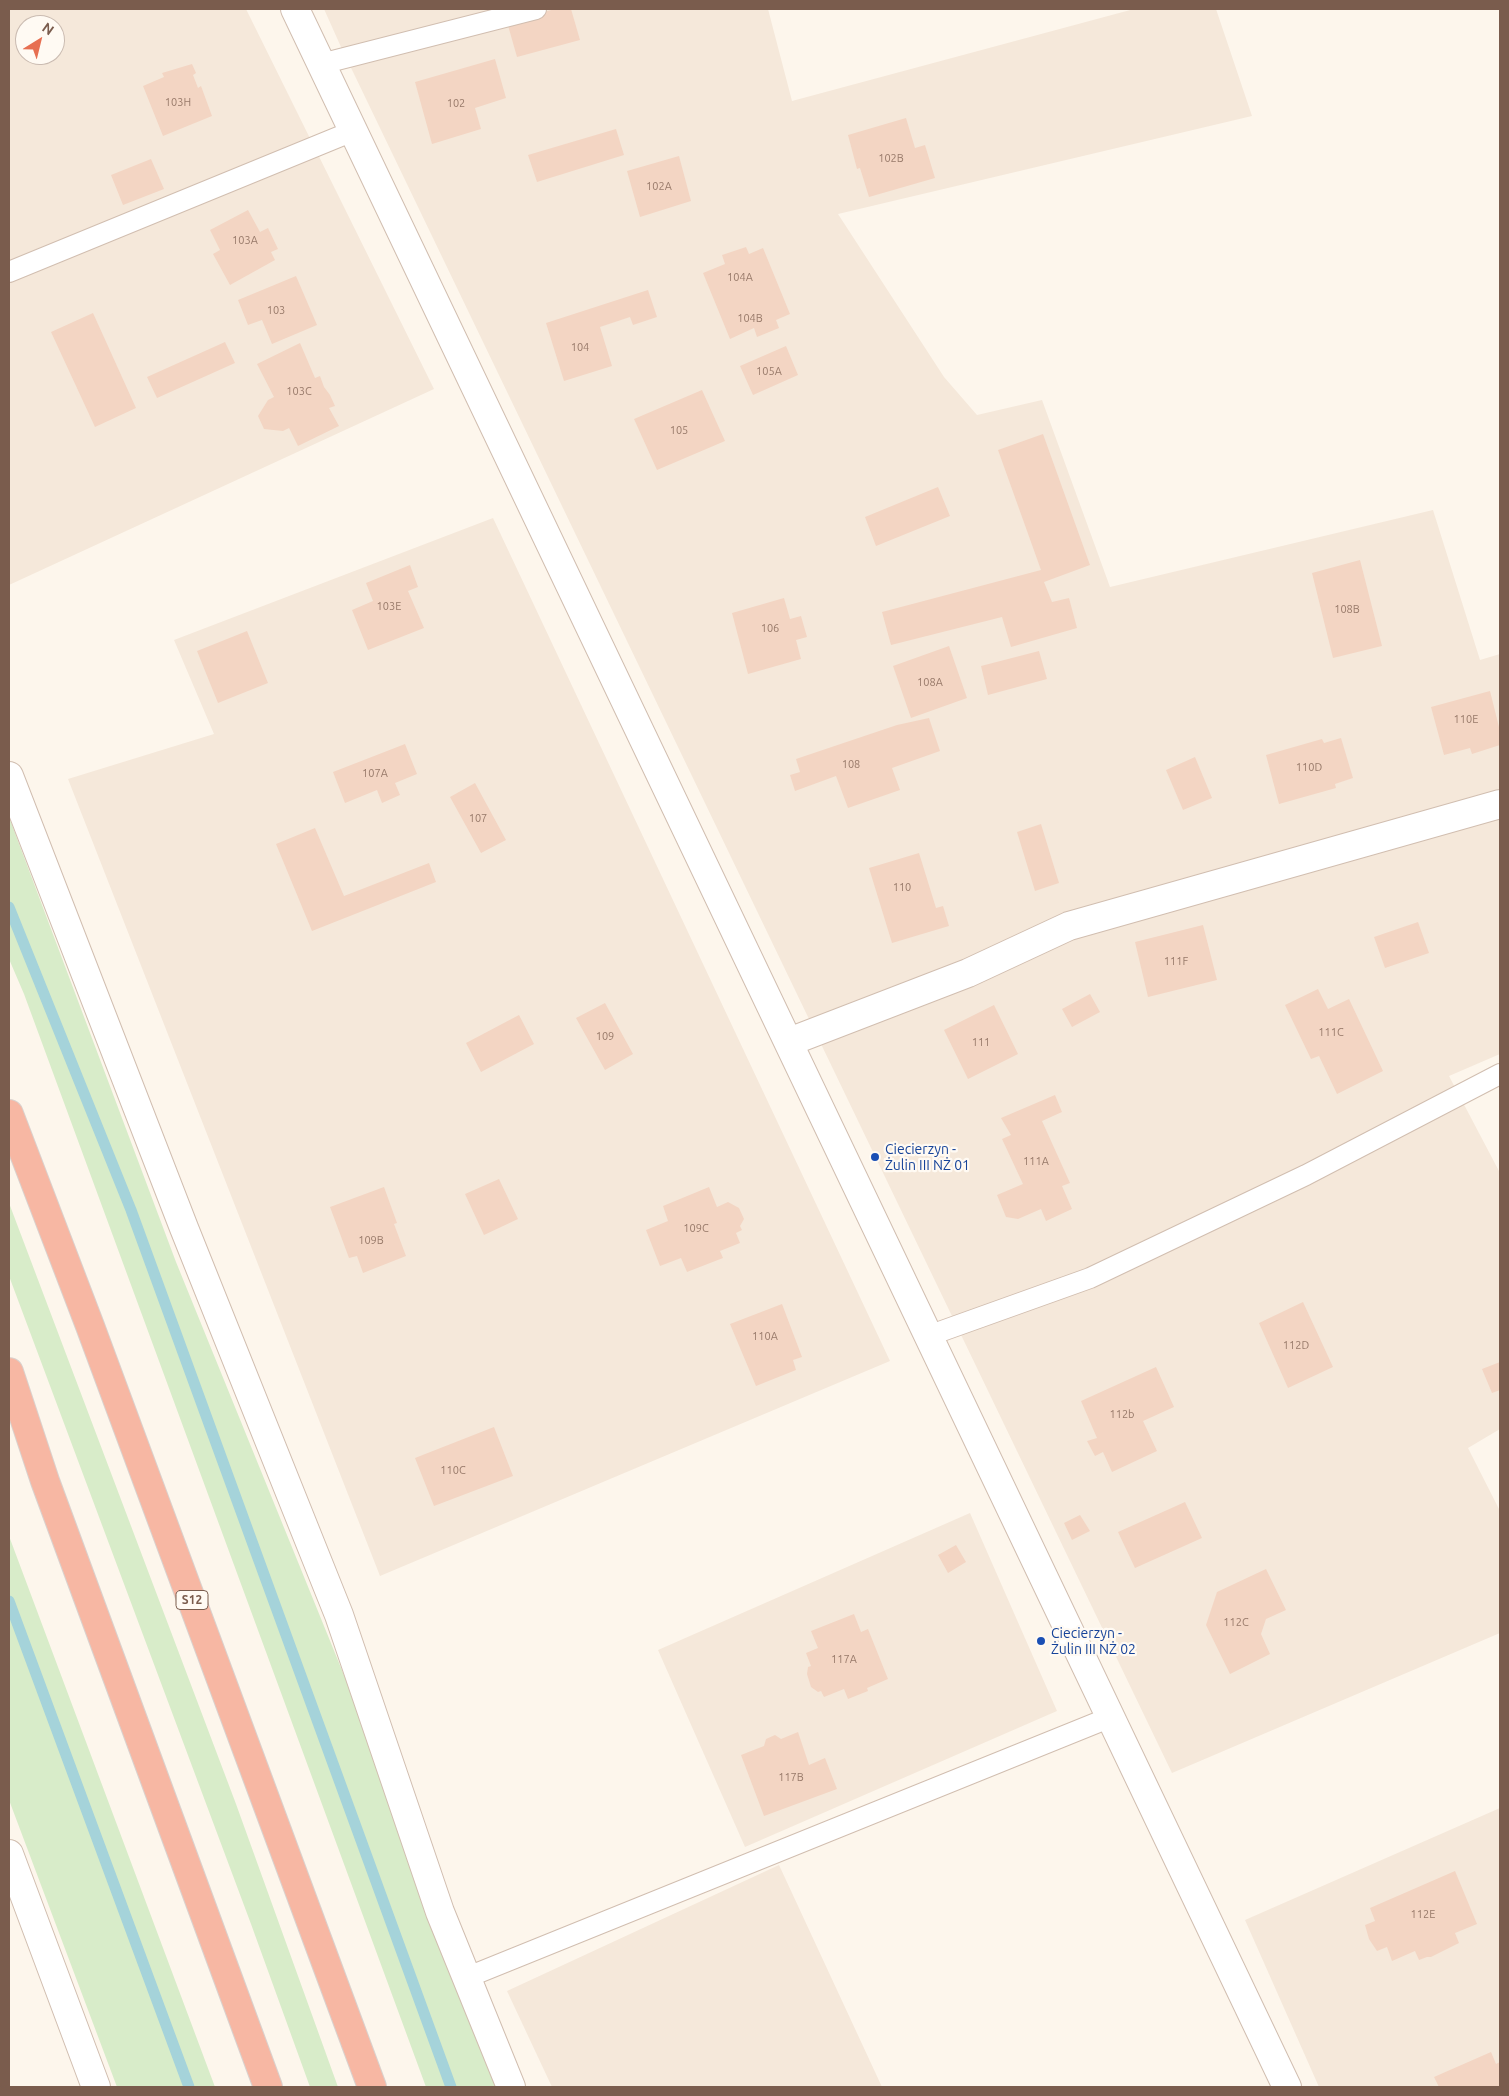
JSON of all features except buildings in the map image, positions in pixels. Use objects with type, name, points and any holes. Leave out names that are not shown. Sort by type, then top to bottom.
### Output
[{"type":"highway","name":"S12","points":[[9,1114],[90,1326],[372,2087]]},
{"type":"highway","points":[[9,1372],[48,1490],[268,2087]]},
{"type":"street","points":[[295,9],[1287,2087]]},
{"type":"street","points":[[9,776],[184,1228],[339,1615],[440,1912],[468,1976],[511,2087]]},
{"type":"street","points":[[789,1042],[968,973],[1070,926],[1500,804]]},
{"type":"street","points":[[9,1854],[96,2087]]},
{"type":"lane","points":[[321,64],[536,9]]},
{"type":"lane","points":[[9,272],[353,131]]},
{"type":"lane","points":[[928,1336],[1090,1278],[1306,1175],[1500,1074]]},
{"type":"lane","points":[[468,1976],[1111,1717]]},
{"type":"shaded area","points":[[9,9],[246,9],[434,389],[9,585]]},
{"type":"shaded area","points":[[324,9],[768,9],[792,101],[1134,9],[1216,9],[1252,116],[838,214],[944,377],[977,415],[1042,400],[1110,587],[1433,510],[1480,660],[1500,654],[1500,1054],[1449,1076],[1500,1173],[1500,1429],[1468,1448],[1500,1511],[1500,1633],[1172,1773]]},
{"type":"shaded area","points":[[493,518],[890,1361],[380,1576],[68,779],[214,734],[174,640]]},
{"type":"shaded area","points":[[970,1513],[1057,1711],[745,1847],[658,1650]]},
{"type":"shaded area","points":[[1500,1808],[1500,2087],[1319,2087],[1245,1920]]},
{"type":"shaded area","points":[[779,1865],[882,2087],[552,2087],[507,1991]]},
{"type":"green space","points":[[9,817],[176,1262],[361,1717],[496,2087],[426,2087],[24,994],[9,959]]},
{"type":"green space","points":[[9,1203],[236,1804],[338,2087],[310,2087],[9,1276]]},
{"type":"green space","points":[[9,1536],[215,2087],[117,2087],[9,1800]]},
{"type":"waterway","points":[[9,907],[131,1210],[451,2087]]},
{"type":"waterway","points":[[9,1601],[189,2087]]},
{"type":"place","name":"Ciecierzyn - Żulin III NŻ 01","points":[[875,1157]]},
{"type":"place","name":"Ciecierzyn - Żulin III NŻ 02","points":[[1041,1641]]}]
